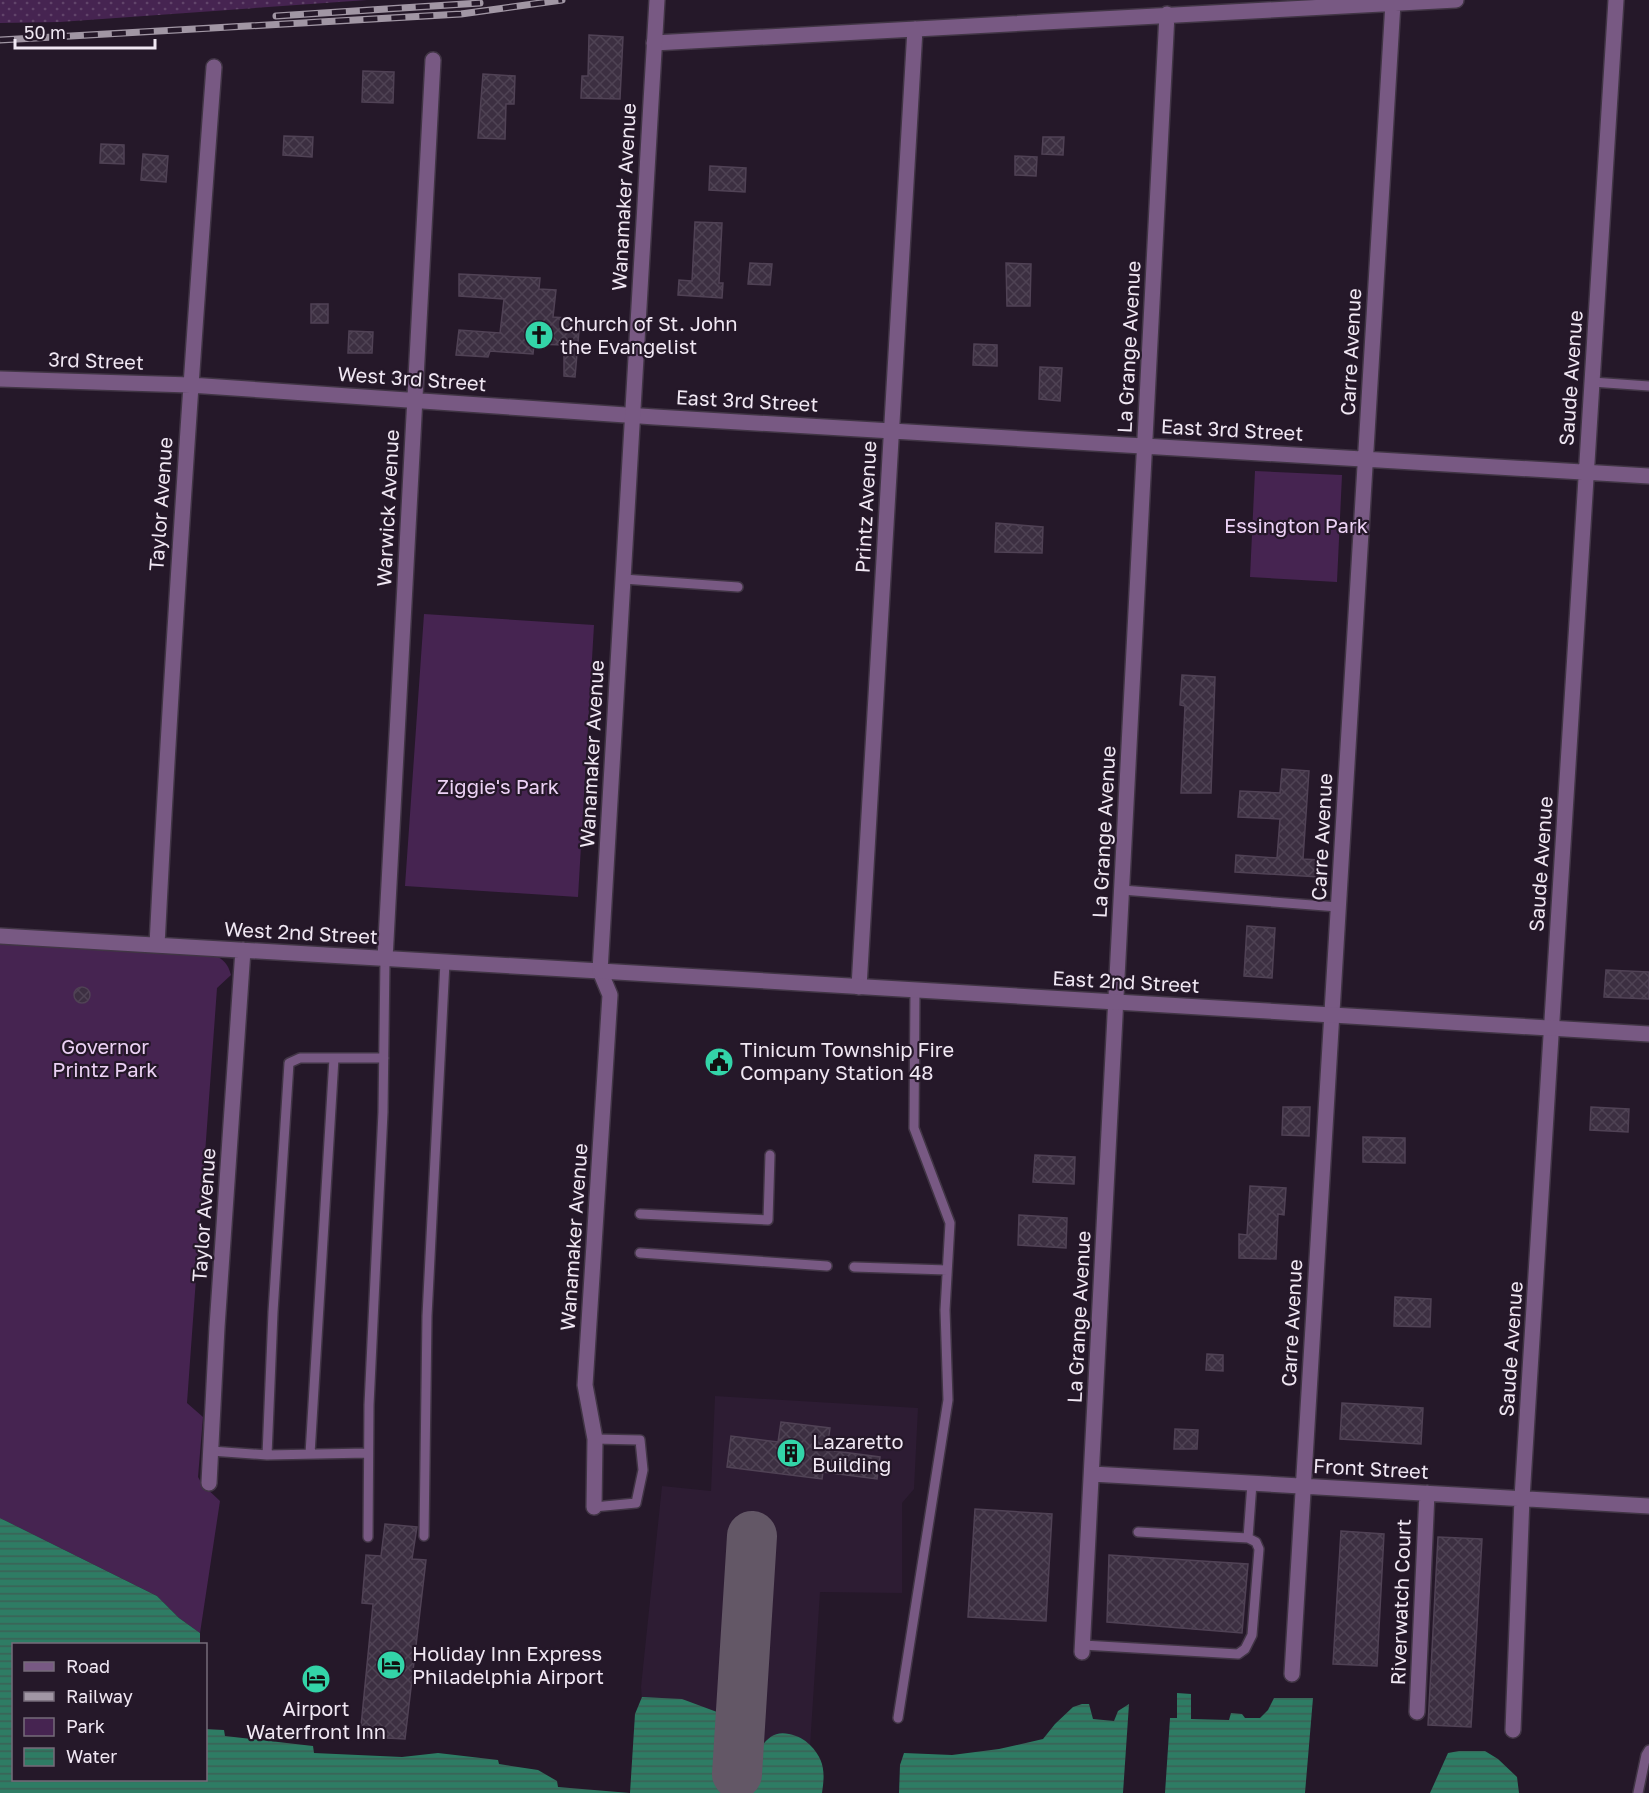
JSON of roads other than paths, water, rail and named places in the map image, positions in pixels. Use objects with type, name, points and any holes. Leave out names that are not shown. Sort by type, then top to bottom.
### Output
[{"type":"street","name":"Wanamaker Avenue","points":[[594,1507],[595,1439],[585,1385],[610,995],[600,971],[657,0]]},
{"type":"street","points":[[654,43],[1456,0]]},
{"type":"street","name":"Saude Avenue","points":[[1512,1730],[1522,1498],[1616,0]]},
{"type":"street","name":"Carre Avenue","points":[[1292,1674],[1393,3]]},
{"type":"street","name":"La Grange Avenue","points":[[1082,1648],[1167,15]]},
{"type":"street","name":"Printz Avenue","points":[[859,987],[915,29]]},
{"type":"street","name":"Warwick Avenue","points":[[385,959],[433,60]]},
{"type":"street","name":"Taylor Avenue","points":[[157,945],[190,385],[214,67]]},
{"type":"street","name":"3rd Street","points":[[0,379],[190,385]]},
{"type":"street","name":"West 3rd Street","points":[[190,385],[633,415]]},
{"type":"street","name":"East 3rd Street","points":[[633,415],[1649,476]]},
{"type":"street","name":"West 2nd Street","points":[[0,936],[600,971]]},
{"type":"street","name":"Taylor Avenue","points":[[209,1483],[243,950]]},
{"type":"street","name":"East 2nd Street","points":[[600,971],[1649,1034]]},
{"type":"street","name":"Front Street","points":[[1092,1473],[1649,1506]]},
{"type":"street","name":"Riverwatch Court","points":[[1417,1712],[1426,1493]]},
{"type":"lane","points":[[1592,382],[1649,386]]},
{"type":"lane","points":[[623,579],[738,587]]},
{"type":"lane","points":[[1122,890],[1338,907]]},
{"type":"lane","points":[[368,1537],[368,1453],[384,1058],[385,959]]},
{"type":"lane","points":[[424,1536],[427,1316],[445,962]]},
{"type":"lane","points":[[898,1718],[948,1400],[945,1310],[950,1223],[914,1128],[915,990]]},
{"type":"lane","points":[[267,1455],[273,1312],[289,1063],[300,1058],[384,1058]]},
{"type":"lane","points":[[310,1454],[334,1058]]},
{"type":"lane","points":[[640,1214],[768,1220],[770,1155]]},
{"type":"lane","points":[[640,1254],[827,1266]]},
{"type":"lane","points":[[854,1267],[947,1269]]},
{"type":"lane","points":[[594,1507],[636,1503],[643,1470],[640,1440],[595,1439]]},
{"type":"lane","points":[[211,1451],[267,1455],[368,1453]]},
{"type":"lane","points":[[1248,1538],[1252,1483]]},
{"type":"lane","points":[[1082,1648],[1238,1654],[1245,1648],[1252,1635],[1259,1549],[1256,1542],[1248,1538],[1138,1532]]},
{"type":"lane","points":[[1638,1793],[1649,1750]]},
{"type":"water","points":[[0,1518],[157,1596],[179,1618],[200,1633],[200,1643],[12,1643],[12,1781],[207,1781],[207,1729],[224,1730],[225,1736],[313,1746],[314,1753],[402,1757],[438,1753],[498,1760],[499,1764],[538,1770],[557,1781],[558,1787],[630,1793],[0,1793]]},
{"type":"water","points":[[1177,1693],[1191,1694],[1191,1719],[1229,1720],[1231,1713],[1242,1714],[1245,1718],[1260,1718],[1268,1710],[1274,1698],[1313,1698],[1305,1793],[1165,1793],[1170,1718],[1177,1718]]},
{"type":"water","points":[[642,1697],[682,1699],[717,1712],[720,1754],[727,1769],[737,1774],[744,1770],[772,1736],[780,1733],[801,1738],[819,1756],[824,1779],[822,1793],[630,1793],[635,1714]]},
{"type":"water","points":[[1089,1704],[1093,1719],[1114,1721],[1118,1711],[1129,1704],[1123,1793],[899,1793],[900,1765],[904,1753],[952,1755],[999,1749],[1043,1739],[1073,1707]]},
{"type":"water","points":[[1485,1751],[1498,1759],[1517,1777],[1519,1793],[1430,1793],[1448,1753]]},
{"type":"railway","points":[[0,40],[461,14],[562,0]]},
{"type":"railway","points":[[276,16],[480,3]]},
{"type":"place","name":"Church of St. John the Evangelist","points":[[539,335]]},
{"type":"place","name":"Tinicum Township Fire Company Station 48","points":[[719,1062]]},
{"type":"place","name":"Lazaretto Building","points":[[791,1453]]},
{"type":"place","name":"Holiday Inn Express Philadelphia Airport","points":[[391,1665]]},
{"type":"place","name":"Airport Waterfront Inn","points":[[316,1679]]},
{"type":"park label","name":"Essington Park","points":[[1296,526]]},
{"type":"park label","name":"Ziggie's Park","points":[[498,787]]},
{"type":"park label","name":"Governor Printz Park","points":[[105,1058]]}]
